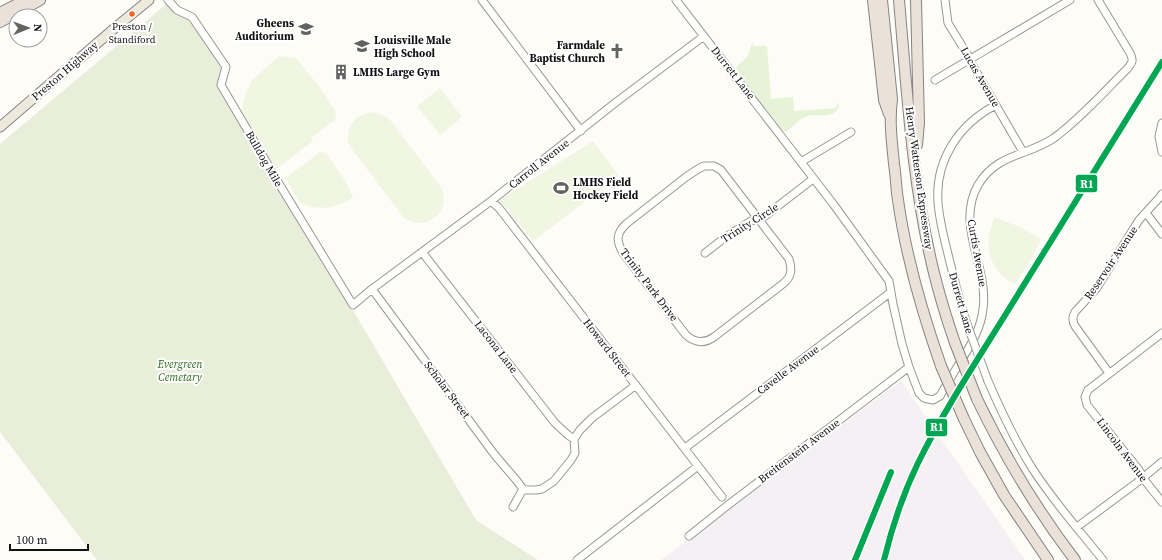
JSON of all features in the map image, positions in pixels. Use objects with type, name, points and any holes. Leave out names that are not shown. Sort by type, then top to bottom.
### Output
[{"type":"highway","points":[[0,13],[25,0]]},
{"type":"highway","points":[[0,22],[40,0]]},
{"type":"highway","points":[[872,0],[884,100],[890,116]]},
{"type":"highway","name":"Henry Watterson Expressway","points":[[882,0],[892,100],[890,116],[898,200],[914,282],[941,366],[964,419],[980,452],[1004,495],[1048,560]]},
{"type":"highway","name":"Henry Watterson Expressway","points":[[899,0],[910,124],[923,217],[939,291],[955,342],[978,399],[1021,483],[1075,560]]},
{"type":"highway","points":[[916,0],[919,124],[916,167]]},
{"type":"main road","name":"Preston Highway","points":[[0,127],[149,0]]},
{"type":"street","name":"Bulldog Mile","points":[[168,0],[177,10],[192,17],[226,67],[221,85],[353,305],[372,289]]},
{"type":"street","points":[[482,0],[581,131]]},
{"type":"street","name":"Durrett Lane","points":[[676,0],[838,210],[889,281],[892,304],[902,344],[916,387],[921,395]]},
{"type":"street","name":"Lucas Avenue","points":[[945,0],[948,23],[1023,152]]},
{"type":"street","points":[[935,80],[1070,0]]},
{"type":"street","name":"Curtis Avenue","points":[[921,395],[927,399],[933,400],[940,396],[975,337],[981,321],[984,305],[983,281],[970,224],[970,208],[973,197],[981,181],[993,168],[1002,162],[1052,139],[1064,130],[1127,69],[1133,61],[1130,53],[1098,0]]},
{"type":"street","name":"Carroll Avenue","points":[[372,289],[491,201],[581,131],[615,102],[704,36]]},
{"type":"street","name":"Durrett Lane","points":[[996,105],[980,115],[960,132],[946,156],[938,181],[938,201],[941,222],[955,284],[967,324],[988,381],[1013,434],[1032,468],[1103,560]]},
{"type":"street","points":[[1162,122],[1159,136],[1162,152]]},
{"type":"street","points":[[801,162],[851,132]]},
{"type":"street","name":"Trinity Park Drive","points":[[704,166],[714,166],[721,170],[758,218],[790,259],[792,266],[790,276],[784,283],[714,337],[704,342],[696,341],[686,335],[623,253],[618,244],[620,231],[626,224],[686,177],[704,166]]},
{"type":"street","name":"Trinity Circle","points":[[705,253],[727,236],[752,221],[765,216],[813,179]]},
{"type":"street","name":"Reservoir Avenue","points":[[1109,373],[1075,326],[1073,322],[1074,312],[1096,289],[1139,220],[1162,194]]},
{"type":"street","name":"Howard Street","points":[[491,201],[499,208],[543,264],[722,497]]},
{"type":"street","points":[[1146,213],[1162,234]]},
{"type":"street","name":"Lacona Lane","points":[[422,252],[555,423],[574,439]]},
{"type":"street","name":"Scholar Street","points":[[372,289],[494,454],[523,488]]},
{"type":"street","name":"Cavelle Avenue","points":[[685,448],[891,292]]},
{"type":"street","points":[[1109,373],[1162,333]]},
{"type":"street","name":"Breitenstein Avenue","points":[[689,536],[909,367]]},
{"type":"street","name":"Lincoln Avenue","points":[[1109,373],[1088,390],[1085,397],[1087,405],[1139,470],[1162,502]]},
{"type":"street","points":[[513,507],[523,488],[531,490],[542,489],[554,481],[575,453],[574,439],[580,430],[592,418],[636,385]]},
{"type":"street","points":[[1077,527],[1162,462]]},
{"type":"street","points":[[577,560],[698,466]]},
{"type":"shaded area","points":[[901,381],[1025,560],[661,560]]},
{"type":"green space","name":"Evergreen Cemetary","points":[[170,1],[192,17],[226,67],[221,85],[476,520],[538,560],[97,560],[0,432],[0,144]]},
{"type":"green space","points":[[753,43],[753,46],[767,46],[771,99],[793,97],[794,111],[836,108],[838,103],[839,107],[836,111],[828,115],[814,115],[805,117],[787,131],[781,131],[735,71],[737,66],[748,55]]},
{"type":"green space","points":[[279,56],[296,58],[318,85],[336,112],[335,120],[311,138],[313,141],[274,171],[240,115],[246,93],[252,80]]},
{"type":"green space","points":[[440,88],[461,116],[459,120],[440,135],[417,106]]},
{"type":"green space","points":[[371,112],[383,115],[390,120],[441,187],[444,196],[443,205],[435,218],[428,222],[411,222],[403,217],[349,145],[349,128],[359,116]]},
{"type":"green space","name":"LMHS Field Hockey Field","points":[[593,141],[619,176],[533,241],[500,200]]},
{"type":"green space","points":[[320,152],[326,153],[346,182],[353,197],[343,203],[326,208],[308,206],[300,202],[286,178]]},
{"type":"green space","points":[[994,217],[1020,227],[1041,239],[1033,256],[1015,284],[1002,276],[991,258],[988,243]]},
{"type":"transit line","name":"R1","points":[[884,560],[894,523],[907,487],[928,443],[963,382],[1162,62]]},
{"type":"transit line","name":"R1","points":[[855,560],[891,472]]},
{"type":"place","name":"Preston / Standiford","points":[[132,14]]},
{"type":"place","name":"Gheens Auditorium","points":[[306,29]]},
{"type":"place","name":"Louisville Male High School","points":[[362,46]]},
{"type":"place","name":"Farmdale Baptist Church","points":[[617,51]]},
{"type":"place","name":"LMHS Large Gym","points":[[341,72]]},
{"type":"place","name":"LMHS Field Hockey Field","points":[[561,188]]}]
